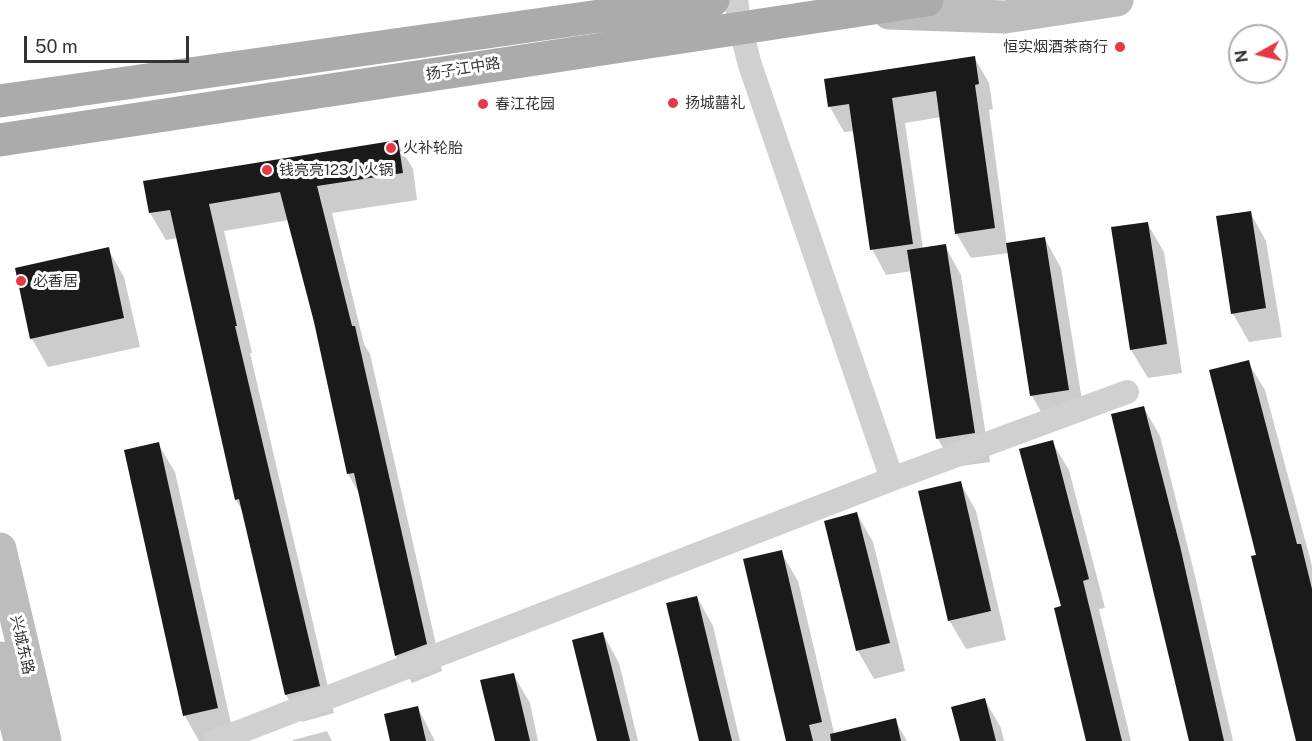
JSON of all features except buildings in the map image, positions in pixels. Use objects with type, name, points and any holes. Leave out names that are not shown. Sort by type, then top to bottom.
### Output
[{"type":"main road","points":[[0,101],[713,0]]},
{"type":"main road","name":"扬子江中路","points":[[0,140],[738,14],[849,12],[927,0]]},
{"type":"street","points":[[849,12],[1005,17],[1116,0]]},
{"type":"street","points":[[738,14],[750,65],[892,480]]},
{"type":"street","points":[[216,741],[892,480],[1127,392]]},
{"type":"street","name":"兴城东路","points":[[0,549],[45,741]]},
{"type":"street","name":"兴城东路","points":[[0,658],[20,741]]},
{"type":"place","name":"恒实烟酒茶商行","points":[[1120,47]]},
{"type":"place","name":"扬城囍礼","points":[[673,103]]},
{"type":"place","name":"春江花园","points":[[483,104]]},
{"type":"place","name":"火补轮胎","points":[[391,148]]},
{"type":"place","name":"钱亮亮123小火锅","points":[[267,170]]},
{"type":"place","name":"必香居","points":[[21,281]]}]
